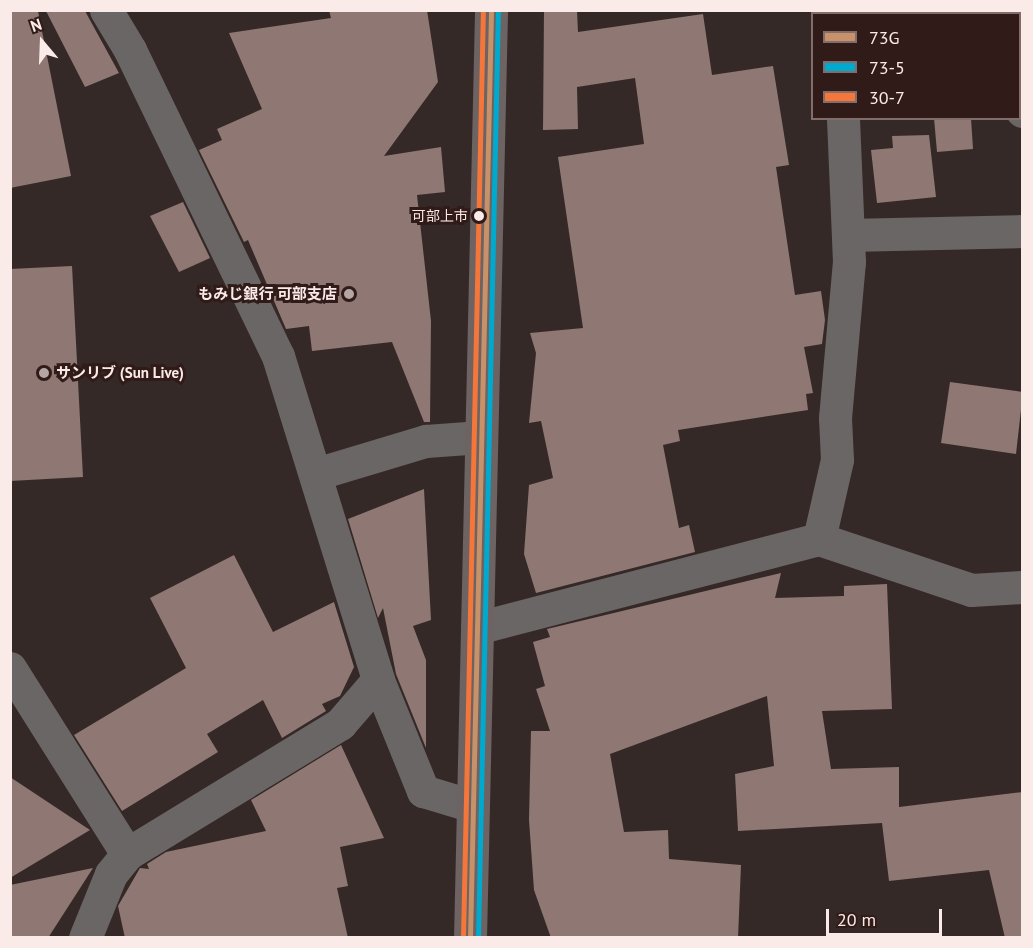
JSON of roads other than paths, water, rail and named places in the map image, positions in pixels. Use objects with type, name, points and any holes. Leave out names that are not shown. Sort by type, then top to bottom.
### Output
[{"type":"highway","points":[[470,938],[491,10]]},
{"type":"street","points":[[106,10],[129,46],[278,356],[318,473],[378,680],[423,790],[473,806]]},
{"type":"street","points":[[1021,80],[1023,111]]},
{"type":"street","points":[[819,539],[837,460],[835,418],[848,235],[843,120]]},
{"type":"street","points":[[848,235],[1023,231]]},
{"type":"street","points":[[318,473],[426,441],[481,437]]},
{"type":"street","points":[[477,628],[819,539],[972,590],[1023,587]]},
{"type":"street","points":[[10,668],[127,854]]},
{"type":"street","points":[[86,938],[111,874],[127,854],[340,724],[378,680]]},
{"type":"place","name":"可部上市","points":[[479,216]]},
{"type":"place","name":"もみじ銀行 可部支店","points":[[349,294]]},
{"type":"place","name":"サンリブ (Sun Live)","points":[[44,373]]}]
